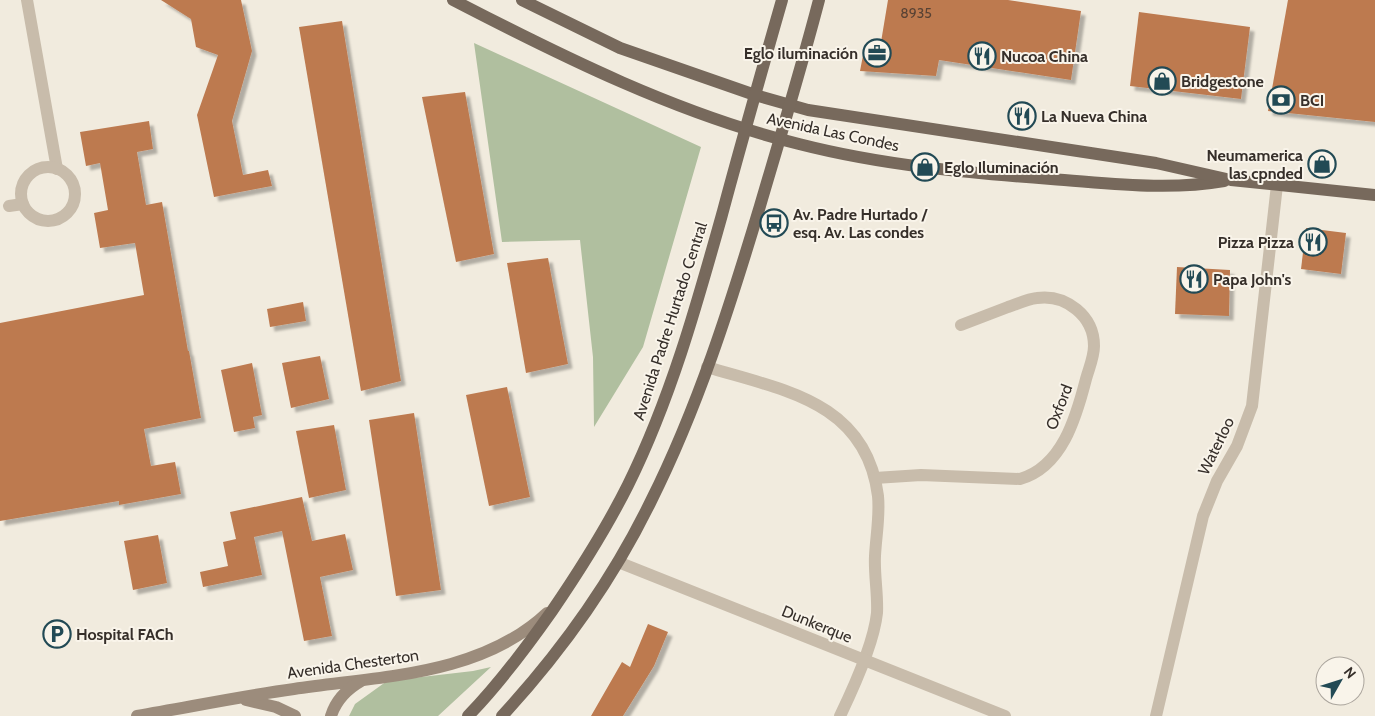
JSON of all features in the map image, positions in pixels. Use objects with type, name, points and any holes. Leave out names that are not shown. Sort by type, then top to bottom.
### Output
[{"type":"main road","name":"Avenida Las Condes","points":[[453,0],[578,63],[708,117],[780,139],[888,162],[1000,176],[1156,186],[1186,186],[1231,180]]},
{"type":"main road","name":"Avenida Las Condes","points":[[522,0],[620,48],[755,96],[790,106],[1156,163],[1231,180],[1375,195]]},
{"type":"main road","name":"Avenida Padre Hurtado Central","points":[[468,716],[504,676],[531,641],[584,563],[628,484],[661,410],[702,285],[782,0]]},
{"type":"main road","points":[[502,716],[541,671],[618,562],[666,469],[688,419],[742,267],[790,106],[819,0]]},
{"type":"main road","name":"Avenida Chesterton","points":[[138,716],[232,699],[424,671],[471,658],[494,649],[519,636],[539,621],[556,604]]},
{"type":"main road","points":[[331,716],[338,700],[363,680]]},
{"type":"main road","points":[[232,699],[262,703],[276,707],[294,716]]},
{"type":"street","points":[[28,0],[58,169]]},
{"type":"street","points":[[48,167],[58,169],[68,175],[73,183],[75,192],[74,202],[70,210],[62,218],[44,221],[35,218],[23,204],[21,190],[24,181],[30,174],[39,169],[48,167]]},
{"type":"street","name":"Waterloo","points":[[1156,716],[1203,516],[1217,481],[1237,446],[1252,406],[1277,185]]},
{"type":"street","points":[[9,206],[23,204]]},
{"type":"street","name":"Oxford","points":[[875,478],[921,474],[1020,479],[1030,476],[1045,466],[1066,436],[1079,406],[1093,355],[1092,335],[1081,313],[1067,302],[1036,298],[961,324]]},
{"type":"street","points":[[707,367],[796,394],[820,406],[848,429],[868,456],[875,478],[878,509],[875,558],[877,614],[872,636],[840,716]]},
{"type":"street","name":"Dunkerque","points":[[618,562],[1005,716]]},
{"type":"green space","points":[[474,43],[701,147],[643,347],[594,427],[593,357],[580,240],[502,242]]},
{"type":"green space","points":[[491,667],[438,716],[349,716],[355,704],[387,681],[473,671]]},
{"type":"building","points":[[161,0],[241,0],[252,51],[232,121],[243,175],[268,170],[272,186],[214,197],[197,115],[218,55],[196,47],[191,19]]},
{"type":"building","points":[[888,0],[1008,0],[1081,11],[1071,80],[939,60],[936,76],[860,71],[865,45],[880,48]]},
{"type":"building","points":[[1288,0],[1375,0],[1375,122],[1268,111]]},
{"type":"building","points":[[1139,12],[1250,27],[1241,99],[1130,86]]},
{"type":"building","points":[[342,21],[401,381],[361,391],[299,27]]},
{"type":"building","points":[[465,92],[494,254],[456,262],[422,97]]},
{"type":"building","points":[[149,121],[153,149],[137,152],[146,205],[162,202],[201,418],[144,429],[151,466],[175,462],[181,494],[119,505],[119,501],[0,521],[0,323],[144,295],[135,243],[100,248],[94,213],[108,210],[100,163],[86,166],[80,132]]},
{"type":"building","points":[[1306,228],[1346,233],[1341,274],[1301,269]]},
{"type":"building","points":[[548,258],[568,364],[526,373],[507,263]]},
{"type":"building","points":[[1177,267],[1230,270],[1229,316],[1175,314]]},
{"type":"building","points":[[303,302],[306,321],[270,327],[267,309]]},
{"type":"building","points":[[320,356],[329,399],[291,408],[282,363]]},
{"type":"building","points":[[252,363],[262,415],[253,417],[255,428],[234,432],[221,370]]},
{"type":"building","points":[[507,387],[530,497],[489,506],[466,395]]},
{"type":"building","points":[[414,413],[441,590],[396,596],[369,420]]},
{"type":"building","points":[[334,425],[346,490],[309,498],[296,431]]},
{"type":"building","points":[[302,497],[312,541],[345,534],[353,570],[320,577],[332,636],[304,641],[282,531],[254,537],[262,575],[203,587],[200,572],[228,566],[223,542],[236,539],[230,512]]},
{"type":"building","points":[[158,535],[167,583],[133,590],[124,541]]},
{"type":"building","points":[[648,624],[668,632],[654,666],[623,716],[591,716],[622,662],[630,667]]},
{"type":"place","name":"Eglo iluminación","points":[[877,53]]},
{"type":"place","name":"Nucoa China","points":[[982,56]]},
{"type":"place","name":"Bridgestone","points":[[1162,81]]},
{"type":"place","name":"BCI","points":[[1281,100]]},
{"type":"place","name":"La Nueva China","points":[[1022,116]]},
{"type":"place","name":"Neumamerica las cpnded","points":[[1322,164]]},
{"type":"place","name":"Eglo Iluminación","points":[[925,167]]},
{"type":"place","name":"Av. Padre Hurtado / esq. Av. Las condes","points":[[774,223]]},
{"type":"place","name":"Pizza Pizza","points":[[1313,242]]},
{"type":"place","name":"Papa John's","points":[[1194,279]]},
{"type":"place","name":"Hospital FACh","points":[[57,634]]}]
